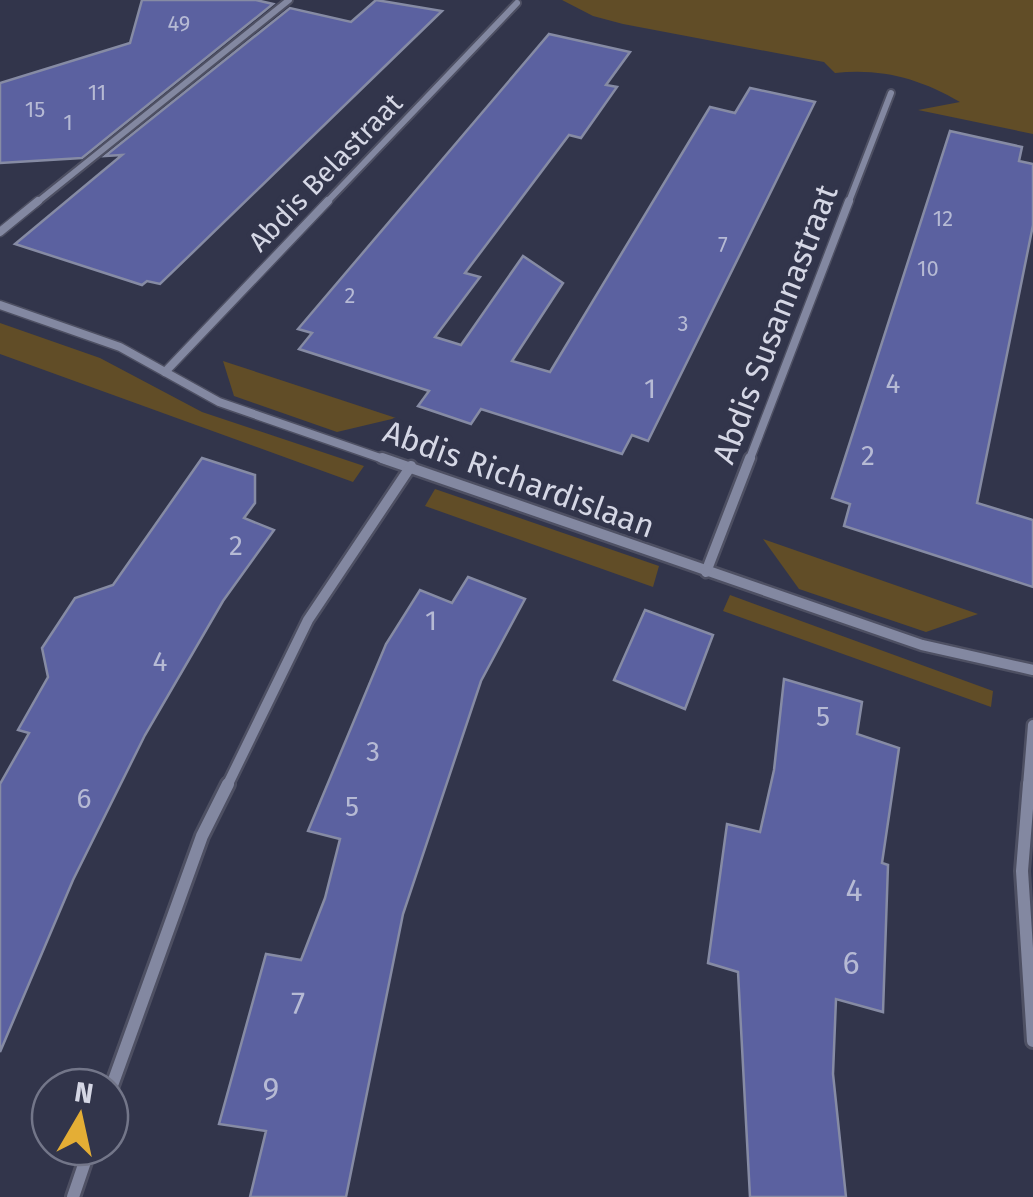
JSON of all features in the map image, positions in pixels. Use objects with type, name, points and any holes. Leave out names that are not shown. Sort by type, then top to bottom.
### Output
[{"type":"street","points":[[0,232],[289,0]]},
{"type":"street","name":"Abdis Belastraat","points":[[165,372],[517,3]]},
{"type":"street","name":"Abdis Susannastraat","points":[[706,572],[891,93]]},
{"type":"street","name":"Abdis Richardislaan","points":[[0,305],[120,347],[219,402],[922,645],[1033,670]]},
{"type":"street","points":[[118,1067],[202,836],[308,620],[411,466]]},
{"type":"street","points":[[1033,725],[1022,872],[1033,1042]]},
{"type":"street","points":[[72,1197],[83,1167]]},
{"type":"shaded area","points":[[562,0],[1033,0],[1033,134],[918,110],[960,102],[900,77],[869,72],[835,73],[824,62],[623,24],[593,16]]},
{"type":"shaded area","points":[[0,323],[100,358],[202,412],[364,466],[353,482],[0,354]]},
{"type":"shaded area","points":[[223,361],[396,418],[337,432],[234,396]]},
{"type":"shaded area","points":[[435,489],[659,566],[653,587],[425,506]]},
{"type":"shaded area","points":[[763,539],[978,614],[926,632],[799,589]]},
{"type":"shaded area","points":[[730,595],[993,691],[991,707],[723,611]]},
{"type":"building","points":[[142,0],[256,0],[273,4],[82,158],[0,163],[0,83],[130,43]]},
{"type":"building","points":[[376,0],[442,11],[160,284],[147,281],[142,285],[15,244],[122,155],[105,156],[290,8],[351,22]]},
{"type":"building","points":[[549,34],[630,52],[606,85],[617,87],[581,138],[569,135],[465,273],[480,277],[435,337],[461,345],[523,256],[563,283],[512,361],[550,372],[710,107],[735,113],[750,88],[815,102],[648,441],[632,435],[622,454],[481,409],[471,424],[418,406],[429,391],[299,349],[312,333],[298,329]]},
{"type":"building","points":[[950,131],[1022,147],[1019,161],[1033,164],[1033,225],[977,503],[1033,520],[1033,587],[844,526],[850,504],[832,498]]},
{"type":"building","points":[[202,458],[255,475],[255,503],[244,518],[274,530],[223,601],[145,735],[73,880],[0,1052],[0,784],[29,733],[18,730],[48,677],[42,648],[75,598],[113,585]]},
{"type":"building","points":[[468,577],[525,599],[481,681],[403,914],[346,1197],[250,1197],[266,1131],[219,1124],[266,954],[301,960],[325,898],[340,839],[308,831],[386,644],[420,590],[452,603]]},
{"type":"building","points":[[645,610],[713,635],[685,709],[614,680]]},
{"type":"building","points":[[784,679],[862,702],[857,734],[899,748],[882,863],[888,865],[883,1012],[836,999],[833,1074],[846,1197],[750,1197],[738,972],[708,963],[727,824],[760,832],[774,770]]}]
